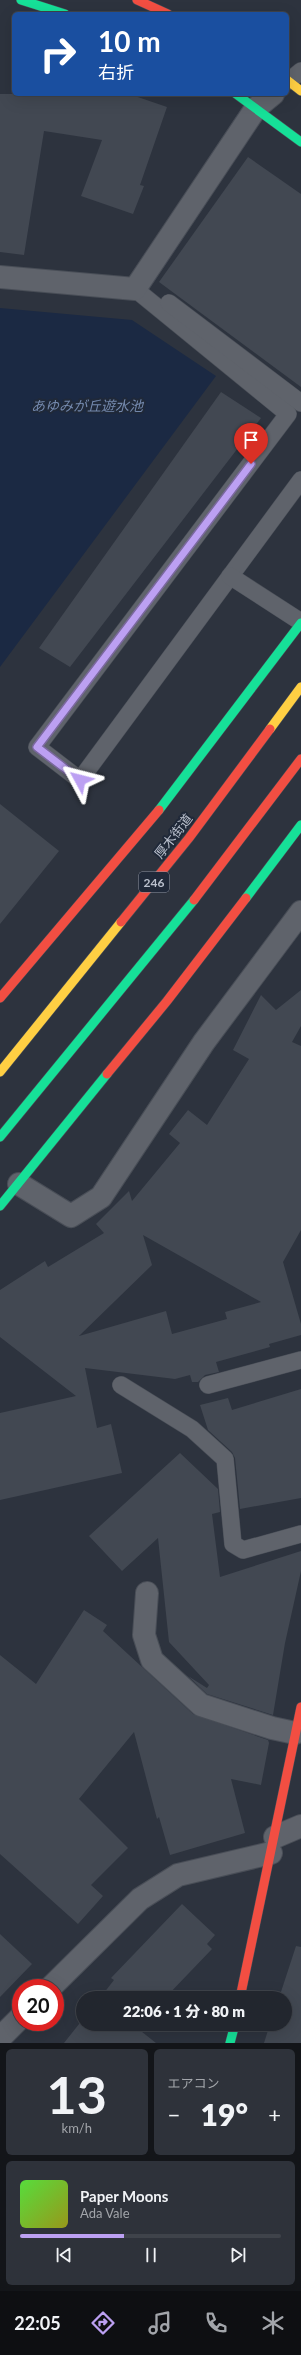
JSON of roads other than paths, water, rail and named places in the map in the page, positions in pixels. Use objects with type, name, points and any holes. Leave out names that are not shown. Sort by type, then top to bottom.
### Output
[{"type":"main road","points":[[21,0],[59,12]]},
{"type":"main road","points":[[137,0],[164,12]]},
{"type":"main road","points":[[239,96],[301,142]]},
{"type":"main road","points":[[0,998],[175,791],[301,623]]},
{"type":"main road","name":"厚木街道","points":[[0,1072],[189,838],[301,687]]},
{"type":"main road","points":[[0,1137],[209,881],[301,759]]},
{"type":"main road","points":[[0,1206],[167,1001],[301,825]]},
{"type":"main road","points":[[242,1991],[273,1845],[294,1733],[301,1707]]},
{"type":"main road","points":[[230,2043],[233,2031]]},
{"type":"street","points":[[0,277],[137,285],[256,108],[272,96]]},
{"type":"street","points":[[19,1184],[71,1216],[101,1197],[204,1042],[301,912]]},
{"type":"street","points":[[147,1593],[144,1635],[152,1660],[202,1705],[272,1728],[294,1733]]},
{"type":"street","points":[[59,1979],[140,1899],[178,1875],[273,1845],[301,1826]]},
{"type":"street","points":[[0,2038],[12,2026]]},
{"type":"lane","points":[[137,285],[301,402]]},
{"type":"lane","points":[[137,285],[288,414],[37,747],[80,780],[301,480]]},
{"type":"lane","points":[[230,576],[301,623]]},
{"type":"lane","points":[[208,1385],[301,1360]]},
{"type":"lane","points":[[121,1385],[192,1429],[225,1459],[233,1544],[243,1550],[301,1534]]},
{"type":"water","name":"あゆみが丘遊水池","points":[[0,308],[132,320],[216,376],[0,667]]}]
